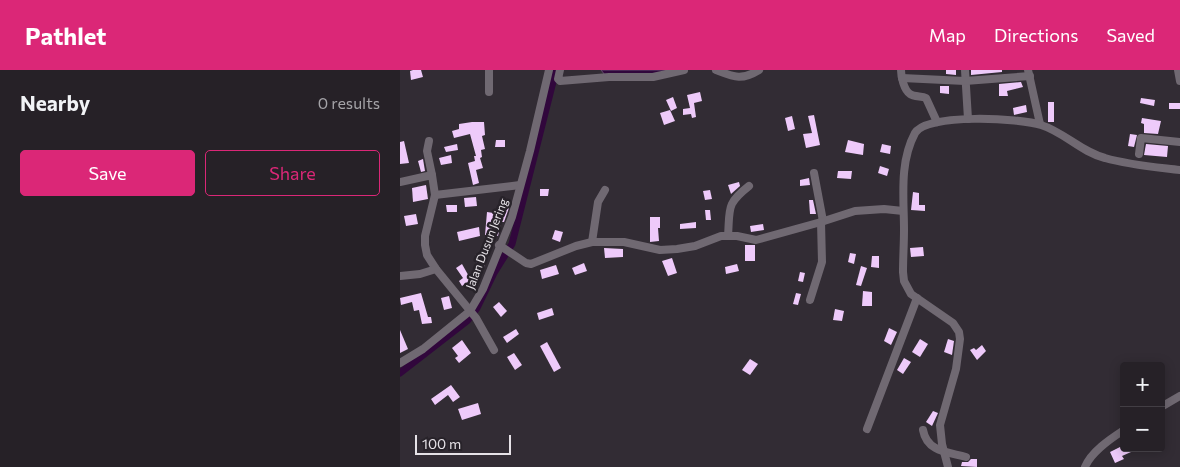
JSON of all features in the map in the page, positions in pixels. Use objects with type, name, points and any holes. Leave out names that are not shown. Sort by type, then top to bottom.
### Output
[{"type":"street","points":[[489,70],[489,92]]},
{"type":"street","name":"Jalan Dusun Jering","points":[[400,363],[423,349],[472,313],[502,247],[512,217],[530,151],[548,70]]},
{"type":"street","points":[[560,70],[558,79],[560,81],[609,77],[656,77],[684,70]]},
{"type":"street","points":[[716,70],[740,77],[749,76],[758,70]]},
{"type":"street","points":[[965,70],[968,119]]},
{"type":"street","points":[[1178,70],[1180,81]]},
{"type":"street","points":[[937,122],[926,98],[909,94],[902,74],[966,81],[1029,73],[1040,124]]},
{"type":"street","points":[[948,467],[940,425],[956,369],[960,339],[959,332],[953,323],[911,294],[904,280],[904,176],[910,145],[919,128],[937,122],[968,119],[1040,124],[1105,159],[1180,170]]},
{"type":"street","points":[[1140,154],[1141,138],[1180,142]]},
{"type":"street","points":[[428,141],[435,195],[425,244],[427,255],[472,313],[494,350]]},
{"type":"street","points":[[810,300],[822,262],[822,222],[814,173]]},
{"type":"street","points":[[400,182],[432,175]]},
{"type":"street","points":[[435,195],[520,185]]},
{"type":"street","points":[[728,236],[730,209],[733,201],[749,186]]},
{"type":"street","points":[[592,242],[598,202],[605,190]]},
{"type":"street","points":[[502,247],[526,263],[535,263],[576,246],[592,242],[624,242],[660,250],[669,250],[695,246],[716,238],[728,236],[756,240],[822,222],[855,210],[903,211]]},
{"type":"street","points":[[400,276],[420,274],[436,269]]},
{"type":"street","points":[[867,429],[917,298]]},
{"type":"street","points":[[1165,405],[1180,396]]},
{"type":"street","points":[[923,430],[927,442],[944,452],[966,457]]},
{"type":"street","points":[[1085,467],[1087,462],[1104,445],[1120,433]]},
{"type":"shaded area","points":[[601,70],[668,70],[660,73],[614,77],[605,75]]},
{"type":"building","points":[[421,70],[423,77],[411,80],[410,71]]},
{"type":"building","points":[[946,70],[956,70],[956,75],[946,74]]},
{"type":"building","points":[[971,70],[1002,70],[1002,72],[971,75]]},
{"type":"building","points":[[1021,82],[1023,87],[1007,91],[1008,96],[999,96],[999,84]]},
{"type":"building","points":[[940,86],[949,86],[949,94],[940,93]]},
{"type":"building","points":[[700,92],[702,101],[694,103],[696,117],[692,118],[691,114],[683,115],[683,109],[690,108],[687,95]]},
{"type":"building","points":[[673,97],[677,108],[671,111],[666,100]]},
{"type":"building","points":[[1141,98],[1155,100],[1154,106],[1140,103]]},
{"type":"building","points":[[1048,102],[1054,102],[1054,122],[1048,122]]},
{"type":"building","points":[[1169,103],[1180,103],[1180,109],[1169,109]]},
{"type":"building","points":[[1026,105],[1027,112],[1014,115],[1013,108]]},
{"type":"building","points":[[670,110],[675,121],[664,125],[660,113]]},
{"type":"building","points":[[814,115],[820,145],[806,148],[803,134],[812,133],[808,116]]},
{"type":"building","points":[[792,116],[795,129],[788,131],[785,118]]},
{"type":"building","points":[[1142,118],[1161,121],[1158,134],[1144,133],[1144,124],[1141,123]]},
{"type":"building","points":[[484,122],[485,135],[482,136],[485,149],[481,150],[482,157],[480,158],[483,168],[476,170],[479,183],[473,185],[468,163],[475,161],[474,156],[476,156],[470,134],[454,138],[452,131],[459,129],[459,124]]},
{"type":"building","points":[[1130,134],[1137,135],[1134,147],[1128,146]]},
{"type":"building","points":[[496,140],[505,140],[505,147],[495,147]]},
{"type":"building","points":[[848,140],[864,144],[863,155],[845,152]]},
{"type":"building","points":[[404,141],[409,163],[400,164],[400,142]]},
{"type":"building","points":[[457,144],[458,150],[446,152],[444,147]]},
{"type":"building","points":[[882,144],[891,146],[890,154],[880,152]]},
{"type":"building","points":[[1146,144],[1168,146],[1167,157],[1144,155]]},
{"type":"building","points":[[451,155],[452,163],[441,165],[439,158]]},
{"type":"building","points":[[423,159],[425,171],[421,172],[418,161]]},
{"type":"building","points":[[880,166],[889,169],[887,176],[878,173]]},
{"type":"building","points":[[838,171],[852,171],[851,179],[837,178]]},
{"type":"building","points":[[809,178],[810,185],[800,186],[800,180]]},
{"type":"building","points":[[739,182],[740,186],[731,194],[728,185]]},
{"type":"building","points":[[426,185],[428,199],[413,202],[412,188]]},
{"type":"building","points":[[540,189],[549,189],[548,196],[540,196]]},
{"type":"building","points":[[710,190],[712,199],[705,200],[703,191]]},
{"type":"building","points":[[913,192],[919,193],[919,205],[925,205],[925,211],[911,210]]},
{"type":"building","points":[[476,197],[477,206],[465,207],[464,198]]},
{"type":"building","points":[[501,199],[510,200],[510,205],[504,222],[501,222],[498,236],[494,234],[485,235],[487,212],[500,214]]},
{"type":"building","points":[[809,200],[813,200],[816,214],[810,214]]},
{"type":"building","points":[[446,205],[457,205],[457,212],[447,212]]},
{"type":"building","points":[[705,210],[710,210],[711,220],[706,220]]},
{"type":"building","points":[[416,214],[418,224],[406,226],[404,216]]},
{"type":"building","points":[[650,217],[660,217],[660,228],[658,228],[659,241],[650,242]]},
{"type":"building","points":[[696,222],[696,228],[680,229],[680,224]]},
{"type":"building","points":[[763,224],[764,230],[751,232],[750,226]]},
{"type":"building","points":[[479,227],[480,236],[459,241],[457,232]]},
{"type":"building","points":[[555,230],[563,232],[560,242],[552,239]]},
{"type":"building","points":[[745,245],[755,245],[755,261],[745,261]]},
{"type":"building","points":[[923,247],[924,256],[911,257],[910,248]]},
{"type":"building","points":[[604,248],[623,249],[623,257],[605,258]]},
{"type":"building","points":[[482,253],[485,267],[478,269],[475,255]]},
{"type":"building","points":[[850,253],[856,254],[854,264],[848,262]]},
{"type":"building","points":[[872,256],[879,256],[879,268],[871,267]]},
{"type":"building","points":[[672,258],[677,273],[668,276],[662,261]]},
{"type":"building","points":[[584,263],[587,271],[575,275],[572,268]]},
{"type":"building","points":[[462,264],[471,280],[462,286],[459,281],[463,278],[456,268]]},
{"type":"building","points":[[737,264],[739,271],[726,274],[725,267]]},
{"type":"building","points":[[556,265],[559,274],[542,279],[540,270]]},
{"type":"building","points":[[861,266],[867,268],[861,286],[856,285]]},
{"type":"building","points":[[800,272],[805,273],[803,282],[798,281]]},
{"type":"building","points":[[863,291],[872,292],[872,306],[862,306]]},
{"type":"building","points":[[421,293],[428,317],[431,317],[432,323],[422,324],[419,310],[414,311],[412,302],[401,305],[400,298]]},
{"type":"building","points":[[796,293],[801,294],[798,305],[793,304]]},
{"type":"building","points":[[449,296],[452,308],[444,310],[441,298]]},
{"type":"building","points":[[499,302],[507,311],[501,317],[493,307]]},
{"type":"building","points":[[552,308],[554,315],[539,320],[537,313]]},
{"type":"building","points":[[835,309],[844,311],[842,321],[833,320]]},
{"type":"building","points":[[889,328],[897,332],[891,345],[884,341]]},
{"type":"building","points":[[516,329],[519,334],[507,343],[503,337]]},
{"type":"building","points":[[400,330],[408,349],[400,353]]},
{"type":"building","points":[[920,339],[928,344],[920,357],[912,352]]},
{"type":"building","points":[[948,339],[954,341],[952,355],[944,352]]},
{"type":"building","points":[[462,340],[471,353],[459,363],[455,358],[458,356],[452,348]]},
{"type":"building","points":[[547,342],[561,368],[554,372],[540,346]]},
{"type":"building","points":[[982,345],[986,351],[977,360],[970,350],[974,348],[976,350]]},
{"type":"building","points":[[514,353],[522,365],[515,370],[507,357]]},
{"type":"building","points":[[904,358],[911,362],[903,374],[897,370]]},
{"type":"building","points":[[750,359],[758,364],[750,375],[742,370]]},
{"type":"building","points":[[451,385],[460,397],[453,402],[448,395],[435,405],[431,399]]},
{"type":"building","points":[[478,403],[481,414],[462,420],[458,409]]},
{"type":"building","points":[[933,411],[938,413],[932,426],[926,422]]},
{"type":"building","points":[[1120,447],[1120,452],[1131,452],[1122,456],[1124,459],[1115,463],[1110,452]]},
{"type":"building","points":[[971,459],[977,459],[977,467],[961,466],[962,462],[968,462]]},
{"type":"waterway","points":[[400,373],[467,321],[477,308],[494,273],[512,244],[556,70]]}]
